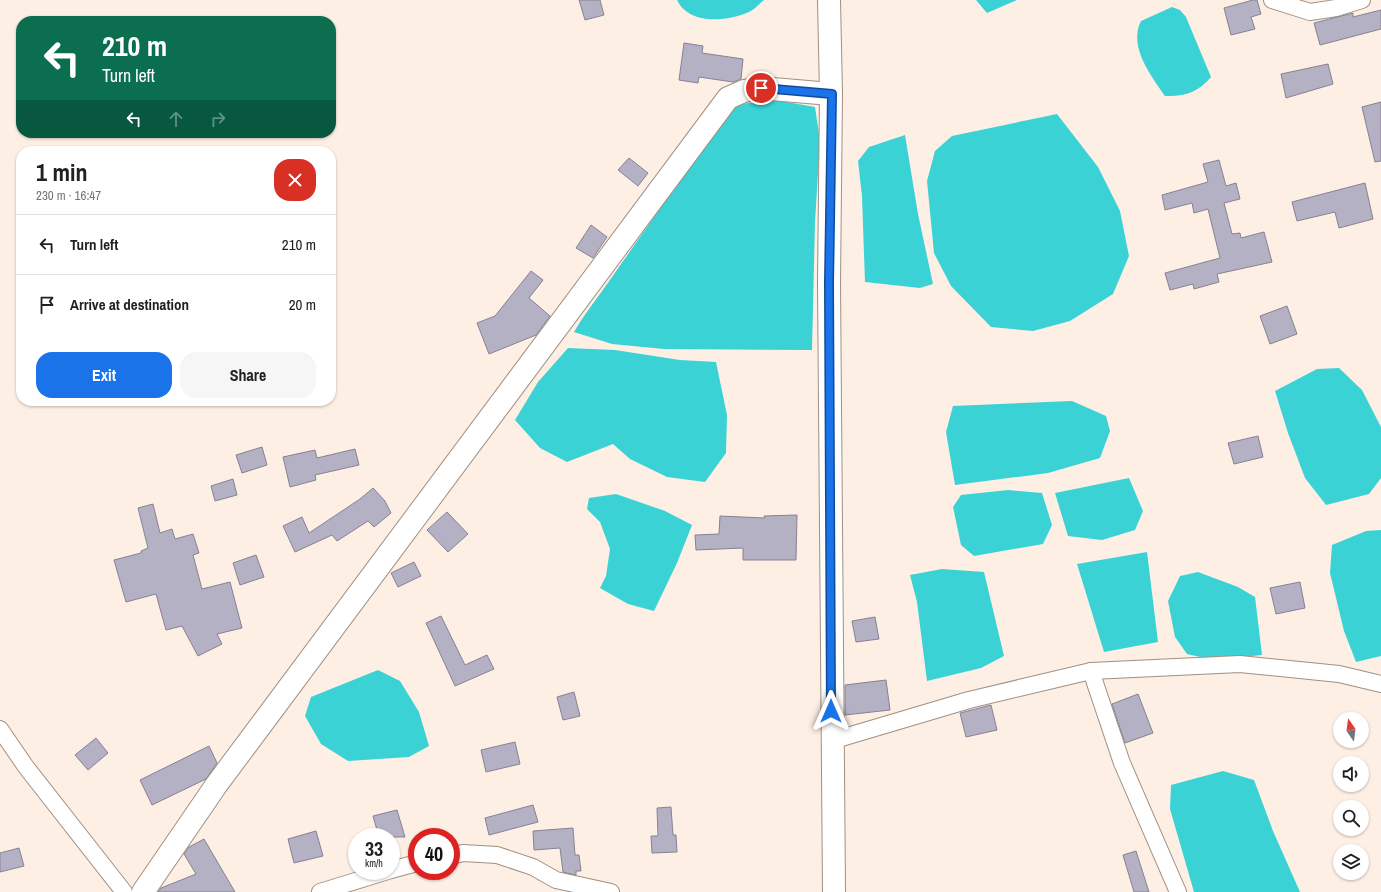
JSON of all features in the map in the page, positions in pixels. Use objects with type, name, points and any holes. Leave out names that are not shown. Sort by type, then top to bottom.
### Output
[{"type":"street","points":[[829,0],[832,94],[829,283],[831,742],[834,892]]},
{"type":"street","points":[[1272,0],[1310,12],[1336,8],[1362,0]]},
{"type":"street","points":[[143,892],[216,784],[728,98],[744,91],[761,88],[832,94]]},
{"type":"street","points":[[831,742],[969,700],[1091,671],[1240,664],[1339,674],[1381,684]]},
{"type":"street","points":[[1091,671],[1122,763],[1178,892]]},
{"type":"street","points":[[0,729],[26,767],[124,892]]},
{"type":"street","points":[[460,854],[497,856],[533,867],[556,880],[611,892]]},
{"type":"street","points":[[320,892],[359,880]]},
{"type":"water","points":[[677,0],[764,0],[749,12],[730,18],[709,19],[690,14]]},
{"type":"water","points":[[976,0],[1017,0],[987,13]]},
{"type":"water","points":[[1172,7],[1180,10],[1186,17],[1211,77],[1196,90],[1179,96],[1165,96],[1143,60],[1137,40],[1141,21]]},
{"type":"water","points":[[775,100],[815,107],[820,141],[815,222],[812,350],[664,349],[612,344],[574,332],[587,311],[733,105]]},
{"type":"water","points":[[1057,114],[1098,167],[1120,211],[1129,256],[1113,294],[1070,321],[1033,331],[991,327],[951,286],[934,253],[927,181],[935,151],[952,136]]},
{"type":"water","points":[[905,135],[918,214],[933,284],[920,288],[865,282],[862,196],[858,161],[869,147]]},
{"type":"water","points":[[568,348],[615,350],[680,360],[716,362],[727,415],[726,453],[705,482],[667,477],[630,459],[613,444],[567,462],[540,448],[515,420],[538,382]]},
{"type":"water","points":[[1339,368],[1362,390],[1381,427],[1381,478],[1369,494],[1326,505],[1305,478],[1288,433],[1275,391],[1317,369]]},
{"type":"water","points":[[1072,401],[1106,416],[1110,431],[1100,458],[1048,473],[955,485],[946,432],[953,406]]},
{"type":"water","points":[[1129,478],[1143,511],[1135,530],[1102,540],[1068,536],[1055,493]]},
{"type":"water","points":[[1008,490],[1042,493],[1052,525],[1043,544],[974,556],[961,545],[953,507],[961,495]]},
{"type":"water","points":[[616,494],[665,511],[692,525],[677,563],[654,611],[628,604],[600,588],[606,576],[610,549],[600,522],[587,509],[589,498]]},
{"type":"water","points":[[1381,530],[1381,656],[1356,662],[1344,631],[1330,573],[1332,545],[1366,531]]},
{"type":"water","points":[[1147,552],[1158,642],[1104,652],[1077,564]]},
{"type":"water","points":[[942,569],[984,572],[1004,656],[981,668],[927,681],[917,602],[910,575]]},
{"type":"water","points":[[1198,572],[1238,587],[1255,597],[1262,655],[1213,660],[1187,654],[1175,637],[1168,601],[1180,576]]},
{"type":"water","points":[[378,670],[400,681],[419,712],[429,746],[409,757],[348,761],[321,744],[305,716],[311,697]]},
{"type":"water","points":[[1223,771],[1254,780],[1273,831],[1300,892],[1194,892],[1170,809],[1171,785]]},
{"type":"building","points":[[579,0],[600,0],[604,15],[585,20]]},
{"type":"building","points":[[1257,0],[1261,14],[1251,17],[1255,29],[1231,35],[1224,8]]},
{"type":"building","points":[[1381,10],[1381,29],[1320,45],[1314,23],[1353,13],[1353,17]]},
{"type":"building","points":[[684,43],[703,46],[702,53],[743,59],[741,79],[733,82],[699,77],[698,83],[679,80]]},
{"type":"building","points":[[1328,64],[1333,84],[1286,98],[1281,74]]},
{"type":"building","points":[[1381,102],[1381,161],[1375,162],[1362,107]]},
{"type":"building","points":[[629,158],[648,173],[638,186],[618,170]]},
{"type":"building","points":[[1219,160],[1226,186],[1236,183],[1240,199],[1224,203],[1232,234],[1240,233],[1241,238],[1264,232],[1272,262],[1217,274],[1219,282],[1194,289],[1193,284],[1170,290],[1165,273],[1220,258],[1208,209],[1194,213],[1192,203],[1165,210],[1162,195],[1208,182],[1203,164]]},
{"type":"building","points":[[1365,183],[1373,219],[1339,228],[1335,212],[1297,221],[1292,202]]},
{"type":"building","points":[[591,225],[607,237],[593,258],[576,248]]},
{"type":"building","points":[[531,271],[543,280],[529,298],[550,316],[536,335],[489,354],[477,323],[495,316]]},
{"type":"building","points":[[1287,306],[1297,334],[1270,344],[1260,316]]},
{"type":"building","points":[[1258,436],[1263,457],[1234,464],[1228,443]]},
{"type":"building","points":[[262,447],[267,465],[242,473],[236,455]]},
{"type":"building","points":[[355,449],[359,465],[315,475],[316,480],[290,487],[283,457],[315,450],[317,458]]},
{"type":"building","points":[[233,479],[237,495],[215,501],[211,486]]},
{"type":"building","points":[[373,488],[385,501],[391,513],[374,527],[368,521],[337,541],[332,535],[295,552],[283,526],[302,517],[309,533],[360,499]]},
{"type":"building","points":[[153,504],[160,533],[172,529],[175,539],[193,534],[199,553],[193,555],[202,589],[230,582],[242,628],[217,634],[222,644],[198,656],[182,626],[166,630],[156,594],[126,602],[114,560],[141,553],[141,551],[148,548],[138,508]]},
{"type":"building","points":[[447,512],[468,534],[448,552],[427,530]]},
{"type":"building","points":[[797,515],[796,560],[743,560],[743,548],[696,550],[695,535],[719,534],[720,516],[765,518],[764,516]]},
{"type":"building","points":[[256,555],[264,577],[240,585],[233,563]]},
{"type":"building","points":[[414,562],[421,576],[398,587],[391,573]]},
{"type":"building","points":[[1300,582],[1305,608],[1276,614],[1270,588]]},
{"type":"building","points":[[441,616],[465,665],[487,655],[494,669],[455,686],[426,623]]},
{"type":"building","points":[[875,617],[879,639],[856,642],[852,621]]},
{"type":"building","points":[[886,680],[890,710],[845,715],[845,685]]},
{"type":"building","points":[[574,692],[580,716],[563,720],[557,697]]},
{"type":"building","points":[[1138,694],[1153,733],[1125,743],[1112,704]]},
{"type":"building","points":[[991,705],[997,730],[966,737],[960,713]]},
{"type":"building","points":[[96,738],[108,753],[88,770],[75,755]]},
{"type":"building","points":[[515,742],[520,764],[486,772],[481,750]]},
{"type":"building","points":[[209,746],[217,763],[206,779],[152,805],[140,780]]},
{"type":"building","points":[[533,805],[538,822],[489,835],[485,818]]},
{"type":"building","points":[[671,807],[673,835],[676,835],[677,852],[652,853],[651,836],[658,836],[657,808]]},
{"type":"building","points":[[397,810],[405,837],[400,837],[400,828],[376,828],[373,816]]},
{"type":"building","points":[[573,828],[575,855],[579,855],[581,871],[576,871],[576,875],[563,872],[560,848],[534,850],[533,831]]},
{"type":"building","points":[[316,831],[323,856],[294,863],[288,839]]},
{"type":"building","points":[[204,839],[235,892],[158,892],[161,888],[196,874],[184,854],[189,847]]},
{"type":"building","points":[[19,848],[24,866],[0,872],[0,853]]},
{"type":"building","points":[[1136,851],[1149,892],[1134,892],[1123,855]]},
{"type":"route","points":[[761,88],[832,94],[829,283],[831,711]]}]
